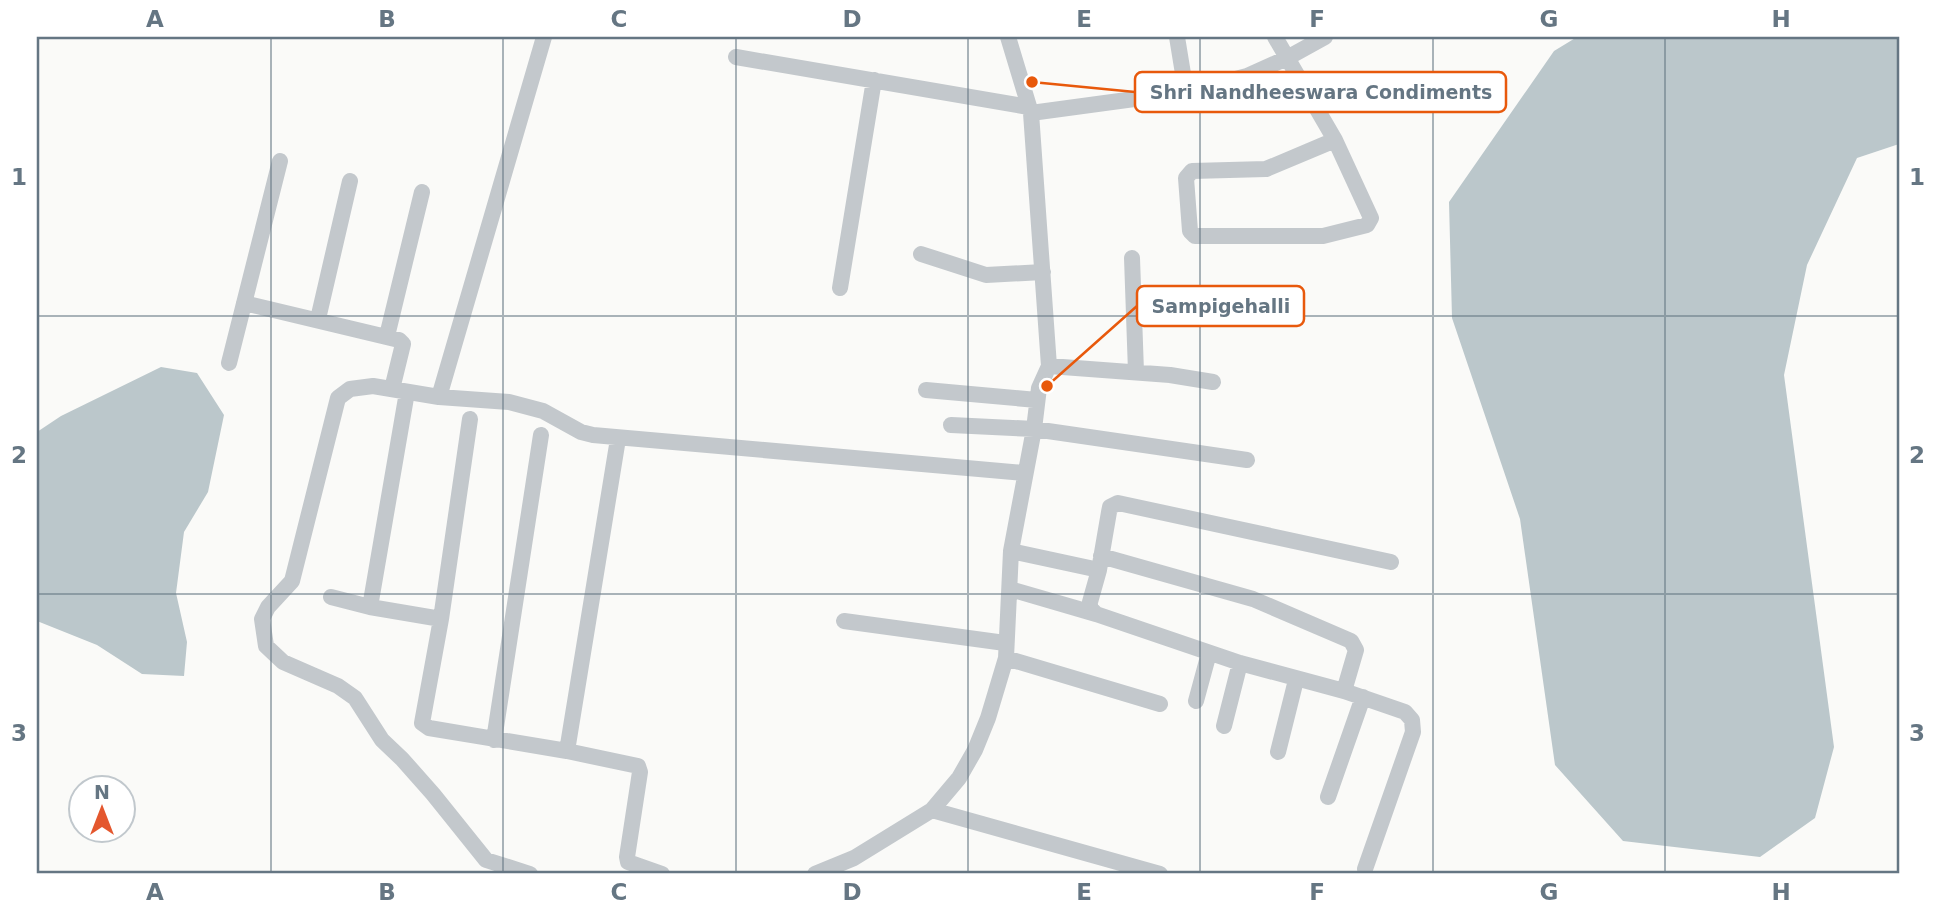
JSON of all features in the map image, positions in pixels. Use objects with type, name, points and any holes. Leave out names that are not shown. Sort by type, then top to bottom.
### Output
[{"type":"street","points":[[439,397],[544,37]]},
{"type":"street","points":[[815,874],[854,866],[932,810],[960,778],[975,751],[997,692],[1006,650],[1011,551],[1034,429],[1038,388],[1049,366],[1030,110],[1008,37]]},
{"type":"street","points":[[1177,37],[1186,92]]},
{"type":"street","points":[[1275,37],[1335,140],[1371,218],[1367,225],[1323,236],[1195,236],[1190,231],[1186,178],[1192,171],[1266,169],[1335,140]]},
{"type":"street","points":[[736,57],[1030,110],[1186,92],[1247,76],[1325,37]]},
{"type":"street","points":[[840,288],[874,80]]},
{"type":"street","points":[[229,363],[280,161]]},
{"type":"street","points":[[318,319],[350,181]]},
{"type":"street","points":[[387,336],[422,192]]},
{"type":"street","points":[[921,254],[986,275],[1043,272]]},
{"type":"street","points":[[1132,258],[1136,372]]},
{"type":"street","points":[[244,303],[387,336],[403,344],[370,607]]},
{"type":"street","points":[[1049,366],[1136,372],[1213,382]]},
{"type":"street","points":[[530,874],[486,860],[402,758],[382,740],[355,698],[338,686],[283,662],[266,646],[262,619],[268,607],[292,581],[338,398],[350,389],[373,386],[439,397],[495,400],[526,406],[543,411],[580,432],[593,435],[1024,473]]},
{"type":"street","points":[[926,390],[1037,400]]},
{"type":"street","points":[[470,419],[441,619],[422,723],[429,728],[638,766],[640,772],[628,862],[662,874]]},
{"type":"street","points":[[951,425],[1034,429],[1247,460]]},
{"type":"street","points":[[494,740],[541,435]]},
{"type":"street","points":[[566,751],[617,445]]},
{"type":"street","points":[[1096,614],[1090,608],[1090,602],[1100,563],[1108,512],[1110,507],[1118,503],[1391,562]]},
{"type":"street","points":[[1011,551],[1100,563],[1253,599],[1351,641],[1356,650],[1343,691]]},
{"type":"street","points":[[1010,589],[1096,614],[1240,663],[1343,691],[1405,712],[1412,720],[1413,732],[1365,869]]},
{"type":"street","points":[[331,597],[370,607],[441,619]]},
{"type":"street","points":[[844,621],[1006,650],[1160,704]]},
{"type":"street","points":[[1196,701],[1209,653]]},
{"type":"street","points":[[1224,726],[1240,663]]},
{"type":"street","points":[[1278,752],[1296,680]]},
{"type":"street","points":[[1328,797],[1363,697]]},
{"type":"street","points":[[932,810],[1160,874]]},
{"type":"shaded area","points":[[1577,37],[1899,37],[1899,144],[1857,158],[1807,265],[1784,375],[1834,747],[1815,818],[1760,857],[1623,841],[1555,765],[1520,519],[1452,318],[1449,202],[1554,51]]},
{"type":"shaded area","points":[[161,367],[197,373],[224,415],[208,492],[184,532],[176,593],[187,642],[184,676],[142,674],[97,645],[37,621],[37,432],[61,416]]},
{"type":"place","name":"Shri Nandheeswara Condiments","points":[[1032,82]]},
{"type":"place","name":"Sampigehalli","points":[[1047,386]]}]
